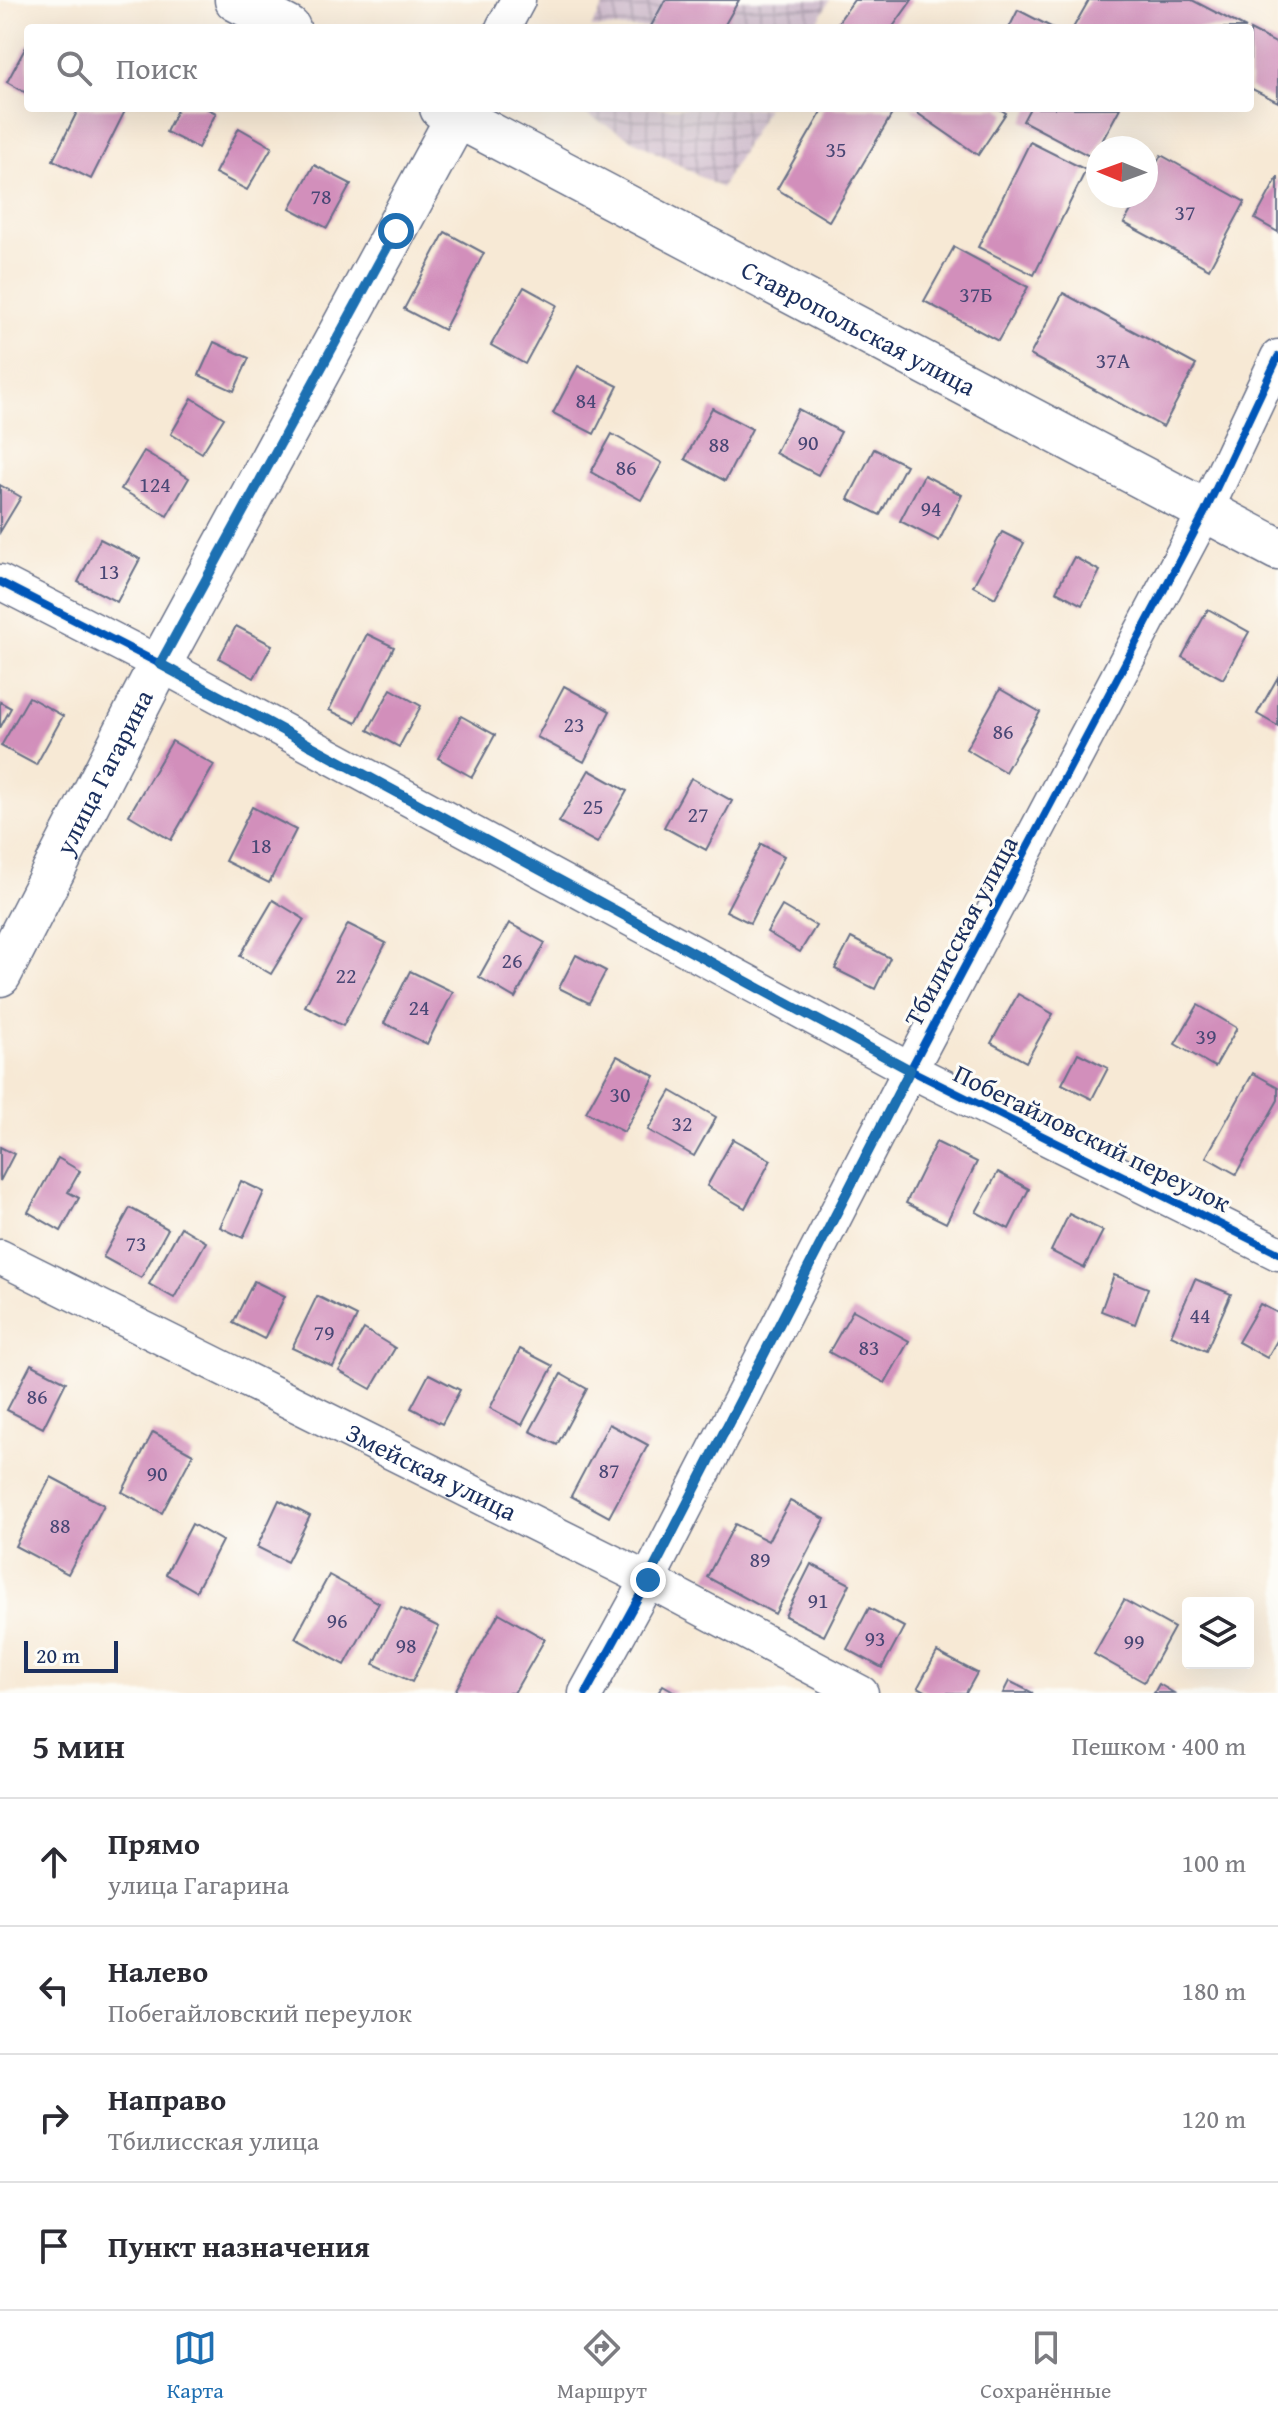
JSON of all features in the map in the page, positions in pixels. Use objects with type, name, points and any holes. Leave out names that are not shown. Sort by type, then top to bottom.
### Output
[{"type":"street","points":[[236,0],[281,24]]},
{"type":"street","points":[[505,24],[518,0]]},
{"type":"street","name":"улица Гагарина","points":[[0,975],[160,664],[452,112]]},
{"type":"street","name":"Ставропольская улица","points":[[455,112],[1278,549]]},
{"type":"street","name":"Тбилисская улица","points":[[586,1693],[648,1580],[910,1070],[1205,512],[1278,357]]},
{"type":"street","name":"Побегайловский переулок","points":[[0,582],[160,664],[910,1070],[1278,1253]]},
{"type":"street","name":"Змейская улица","points":[[0,1257],[648,1580],[861,1693]]},
{"type":"shaded area","points":[[607,0],[830,0],[816,24],[593,24]]},
{"type":"shaded area","points":[[582,112],[765,112],[721,188]]},
{"type":"building","points":[[665,0],[739,0],[725,24],[652,24]]},
{"type":"building","points":[[854,0],[912,0],[895,24],[837,24]]},
{"type":"building","points":[[1089,0],[1192,0],[1238,24],[1075,24]]},
{"type":"building","points":[[1018,10],[1045,24],[1011,24]]},
{"type":"building","points":[[1254,32],[1278,44],[1278,102],[1254,90]]},
{"type":"building","points":[[24,50],[24,92],[7,82]]},
{"type":"building","points":[[77,112],[124,112],[91,179],[53,160]]},
{"type":"building","points":[[176,112],[216,113],[198,148],[166,132]]},
{"type":"building","points":[[822,112],[893,112],[829,221],[777,189]]},
{"type":"building","points":[[916,112],[1006,113],[978,155]]},
{"type":"building","points":[[1028,112],[1118,112],[1105,136],[1086,136],[1086,154],[1023,121]]},
{"type":"building","points":[[239,128],[272,147],[247,190],[215,173]]},
{"type":"building","points":[[1030,142],[1086,170],[1034,275],[978,247]]},
{"type":"building","points":[[1161,155],[1245,202],[1209,269],[1124,223],[1132,208],[1158,208],[1158,161]]},
{"type":"building","points":[[314,165],[351,184],[327,228],[290,208]]},
{"type":"building","points":[[1278,177],[1278,232],[1255,219]]},
{"type":"building","points":[[445,232],[484,253],[444,330],[404,309]]},
{"type":"building","points":[[954,247],[1028,287],[998,341],[924,301]]},
{"type":"building","points":[[524,287],[557,305],[525,364],[491,345]]},
{"type":"building","points":[[1063,293],[1196,365],[1163,427],[1030,355]]},
{"type":"building","points":[[214,342],[249,358],[234,391],[199,375]]},
{"type":"building","points":[[578,366],[618,386],[594,434],[553,413]]},
{"type":"building","points":[[192,398],[224,418],[202,453],[171,434]]},
{"type":"building","points":[[712,408],[752,429],[725,481],[685,459]]},
{"type":"building","points":[[798,409],[841,432],[818,475],[775,453]]},
{"type":"building","points":[[612,434],[662,463],[641,500],[591,472]]},
{"type":"building","points":[[874,449],[906,465],[880,515],[848,499]]},
{"type":"building","points":[[144,451],[189,478],[167,516],[121,489]]},
{"type":"building","points":[[924,475],[962,495],[939,541],[900,521]]},
{"type":"building","points":[[0,485],[21,497],[0,532]]},
{"type":"building","points":[[1002,532],[1024,543],[995,598],[973,586]]},
{"type":"building","points":[[100,539],[140,559],[117,602],[78,582]]},
{"type":"building","points":[[1074,557],[1100,571],[1082,605],[1056,591]]},
{"type":"building","points":[[1208,609],[1249,632],[1223,679],[1182,657]]},
{"type":"building","points":[[236,626],[272,645],[254,678],[219,658]]},
{"type":"building","points":[[367,634],[394,647],[356,723],[329,710]]},
{"type":"building","points":[[1278,677],[1278,726],[1257,714]]},
{"type":"building","points":[[564,686],[610,711],[584,762],[537,737]]},
{"type":"building","points":[[391,689],[421,706],[399,747],[368,730]]},
{"type":"building","points":[[1000,689],[1040,712],[1005,772],[966,749]]},
{"type":"building","points":[[29,697],[63,716],[36,765],[1,746]]},
{"type":"building","points":[[0,702],[11,708],[0,728]]},
{"type":"building","points":[[461,716],[495,735],[472,777],[438,758]]},
{"type":"building","points":[[172,741],[214,765],[171,840],[129,815]]},
{"type":"building","points":[[589,770],[627,791],[597,843],[559,822]]},
{"type":"building","points":[[691,778],[732,801],[706,850],[664,827]]},
{"type":"building","points":[[252,807],[296,830],[269,883],[225,861]]},
{"type":"building","points":[[761,844],[784,856],[750,923],[726,911]]},
{"type":"building","points":[[273,900],[304,919],[271,974],[240,956]]},
{"type":"building","points":[[782,906],[816,926],[800,952],[767,932]]},
{"type":"building","points":[[509,923],[545,943],[515,998],[479,977]]},
{"type":"building","points":[[348,924],[386,943],[343,1026],[305,1006]]},
{"type":"building","points":[[851,938],[890,958],[875,989],[835,969]]},
{"type":"building","points":[[576,955],[606,971],[589,1003],[559,988]]},
{"type":"building","points":[[410,971],[453,992],[427,1044],[384,1023]]},
{"type":"building","points":[[1018,994],[1053,1014],[1026,1062],[991,1043]]},
{"type":"building","points":[[1198,1005],[1237,1028],[1215,1067],[1175,1044]]},
{"type":"building","points":[[1078,1053],[1108,1068],[1092,1099],[1062,1084]]},
{"type":"building","points":[[617,1056],[655,1076],[624,1132],[586,1112]]},
{"type":"building","points":[[1253,1073],[1278,1087],[1278,1100],[1236,1174],[1206,1157]]},
{"type":"building","points":[[671,1091],[716,1117],[694,1156],[648,1130]]},
{"type":"building","points":[[733,1139],[771,1160],[745,1208],[707,1186]]},
{"type":"building","points":[[936,1142],[977,1162],[946,1223],[906,1203]]},
{"type":"building","points":[[0,1147],[14,1154],[0,1181]]},
{"type":"building","points":[[58,1158],[80,1171],[68,1192],[79,1198],[61,1231],[28,1212]]},
{"type":"building","points":[[998,1172],[1029,1189],[1009,1229],[976,1212]]},
{"type":"building","points":[[241,1181],[264,1192],[243,1238],[220,1227]]},
{"type":"building","points":[[130,1208],[168,1229],[141,1278],[103,1257]]},
{"type":"building","points":[[1069,1214],[1103,1231],[1084,1268],[1051,1251]]},
{"type":"building","points":[[181,1227],[206,1242],[174,1298],[149,1284]]},
{"type":"building","points":[[1114,1275],[1148,1288],[1135,1324],[1101,1311]]},
{"type":"building","points":[[1195,1279],[1231,1294],[1206,1351],[1171,1335]]},
{"type":"building","points":[[254,1281],[285,1296],[264,1339],[233,1323]]},
{"type":"building","points":[[317,1296],[357,1316],[333,1367],[292,1348]]},
{"type":"building","points":[[1260,1304],[1278,1313],[1278,1339],[1267,1358],[1238,1342]]},
{"type":"building","points":[[853,1310],[909,1341],[885,1383],[829,1352]]},
{"type":"building","points":[[364,1329],[395,1348],[371,1389],[339,1371]]},
{"type":"building","points":[[520,1349],[553,1366],[522,1425],[490,1408]]},
{"type":"building","points":[[31,1364],[66,1382],[43,1428],[7,1410]]},
{"type":"building","points":[[429,1374],[460,1390],[442,1424],[411,1408]]},
{"type":"building","points":[[561,1374],[587,1389],[557,1445],[530,1431]]},
{"type":"building","points":[[609,1424],[648,1445],[609,1517],[571,1496]]},
{"type":"building","points":[[153,1432],[193,1454],[162,1513],[122,1492]]},
{"type":"building","points":[[51,1477],[104,1505],[68,1574],[15,1546]]},
{"type":"building","points":[[279,1500],[310,1516],[287,1562],[257,1547]]},
{"type":"building","points":[[790,1501],[825,1519],[775,1614],[707,1577],[735,1524],[768,1541]]},
{"type":"building","points":[[192,1524],[222,1541],[196,1591],[166,1574]]},
{"type":"building","points":[[811,1564],[850,1584],[824,1636],[785,1616]]},
{"type":"building","points":[[329,1575],[379,1603],[345,1665],[295,1638]]},
{"type":"building","points":[[1124,1600],[1174,1628],[1144,1682],[1094,1654]]},
{"type":"building","points":[[401,1608],[439,1627],[412,1682],[374,1664]]},
{"type":"building","points":[[869,1608],[904,1627],[882,1668],[847,1649]]},
{"type":"building","points":[[499,1613],[545,1639],[514,1693],[454,1693]]},
{"type":"building","points":[[937,1652],[977,1673],[966,1693],[929,1693],[918,1687]]},
{"type":"building","points":[[1009,1681],[1033,1693],[1003,1693]]},
{"type":"building","points":[[1159,1684],[1174,1693],[1154,1693]]},
{"type":"building","points":[[663,1685],[677,1693],[658,1693]]},
{"type":"cycle path","points":[[586,1693],[648,1580],[910,1070],[1205,512],[1278,357]]},
{"type":"cycle path","points":[[0,582],[160,664],[910,1070],[1278,1253]]},
{"type":"route","points":[[396,231],[160,664],[910,1070],[648,1580]]}]
